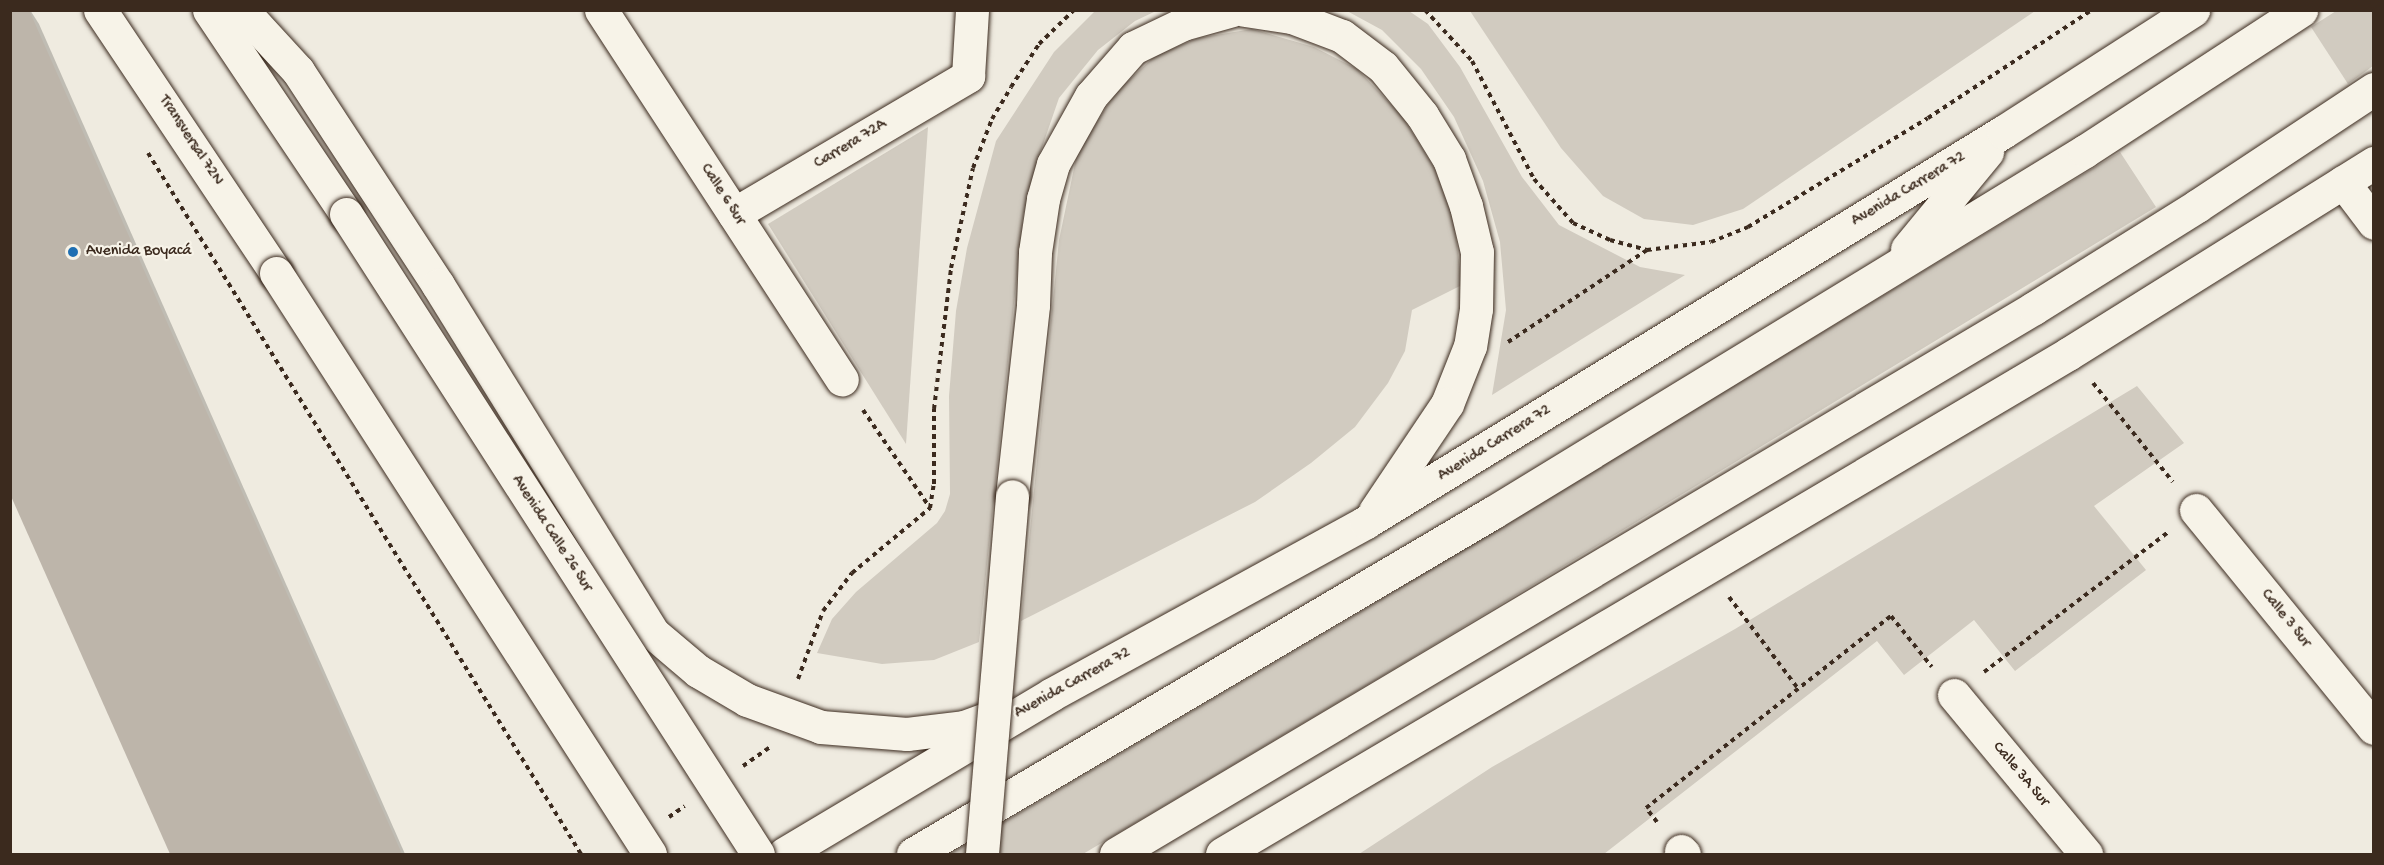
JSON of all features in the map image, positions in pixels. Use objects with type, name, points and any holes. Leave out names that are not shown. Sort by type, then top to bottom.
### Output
[{"type":"main road","name":"Transversal 72N","points":[[100,10],[276,273],[650,855]]},
{"type":"main road","name":"Avenida Calle 26 Sur","points":[[209,10],[346,213],[758,855]]},
{"type":"main road","points":[[242,10],[298,71],[438,285],[653,633],[698,671],[747,700],[786,717],[855,732],[907,734],[964,727],[1052,694]]},
{"type":"main road","name":"Calle 6 Sur","points":[[601,10],[842,379]]},
{"type":"main road","name":"Carrera 72A","points":[[734,214],[968,76],[972,10]]},
{"type":"main road","points":[[982,855],[1012,496],[1033,305],[1035,252],[1053,164],[1090,96],[1133,48],[1183,24],[1232,10]]},
{"type":"main road","points":[[1245,10],[1292,17],[1342,36],[1383,67],[1422,115],[1449,159],[1466,206],[1477,252],[1476,309],[1470,346],[1447,404],[1366,522]]},
{"type":"main road","points":[[913,855],[1492,513],[2085,151],[2301,10]]},
{"type":"main road","name":"Avenida Carrera 72","points":[[784,855],[1052,694],[1366,522],[2003,132],[2177,15]]},
{"type":"main road","points":[[1116,855],[2034,308],[2198,206],[2373,89]]},
{"type":"main road","points":[[1893,267],[2003,132]]},
{"type":"main road","points":[[1222,855],[2068,354],[2373,163]]},
{"type":"main road","points":[[2343,182],[2373,223]]},
{"type":"main road","name":"Calle 3 Sur","points":[[2196,510],[2373,728]]},
{"type":"main road","name":"Calle 3A Sur","points":[[1954,695],[2086,855]]},
{"type":"path","points":[[737,770],[776,744],[823,611],[852,573],[930,508],[934,484],[934,410],[951,268],[973,168],[992,119],[1011,87],[1039,44],[1074,10]]},
{"type":"path","points":[[1425,10],[1472,61],[1534,179],[1573,223],[1610,240],[1647,250],[1711,242],[1748,227],[1928,118],[2092,10]]},
{"type":"path","points":[[146,151],[581,855]]},
{"type":"path","points":[[1500,348],[1647,250]]},
{"type":"path","points":[[1682,853],[1646,808],[1891,616],[1954,695],[2196,510],[2068,354]]},
{"type":"path","points":[[842,379],[930,508]]},
{"type":"path","points":[[1707,567],[1798,690]]},
{"type":"path","points":[[661,822],[690,802]]},
{"type":"shaded area","points":[[1095,11],[1156,11],[1135,21],[1098,50],[1059,98],[1040,153],[1023,216],[979,642],[934,660],[882,664],[817,653],[832,619],[856,592],[937,523],[945,511],[950,494],[949,396],[956,311],[967,248],[996,141],[1054,52]]},
{"type":"shaded area","points":[[1347,11],[1409,11],[1428,24],[1460,67],[1522,177],[1559,225],[1640,267],[1685,275],[1492,395],[1506,310],[1500,242],[1483,181],[1454,117],[1421,69],[1382,30]]},
{"type":"shaded area","points":[[1470,11],[2035,11],[1743,209],[1693,225],[1644,219],[1603,196],[1561,148]]},
{"type":"shaded area","points":[[2336,11],[2373,11],[2373,66],[2348,84],[2311,27]]},
{"type":"shaded area","points":[[1252,29],[1314,47],[1357,69],[1402,116],[1435,169],[1454,222],[1462,285],[1412,310],[1405,351],[1388,383],[1355,427],[1311,463],[1255,502],[1021,621],[1059,240],[1077,154],[1115,93],[1155,56],[1198,38]]},
{"type":"shaded area","points":[[928,127],[906,444],[768,224]]},
{"type":"shaded area","points":[[2120,152],[2156,207],[1384,675],[1083,854],[950,854],[1332,629]]},
{"type":"shaded area","points":[[2137,386],[2184,443],[2094,506],[2146,570],[2015,671],[1974,620],[1904,675],[1877,641],[1604,854],[1359,854],[1492,767],[1735,629]]},
{"type":"building","name":"Avenida Boyacá","points":[[10,10],[29,10],[402,854],[170,854],[10,494]]},
{"type":"place","name":"Avenida Boyacá","points":[[73,252]]}]
